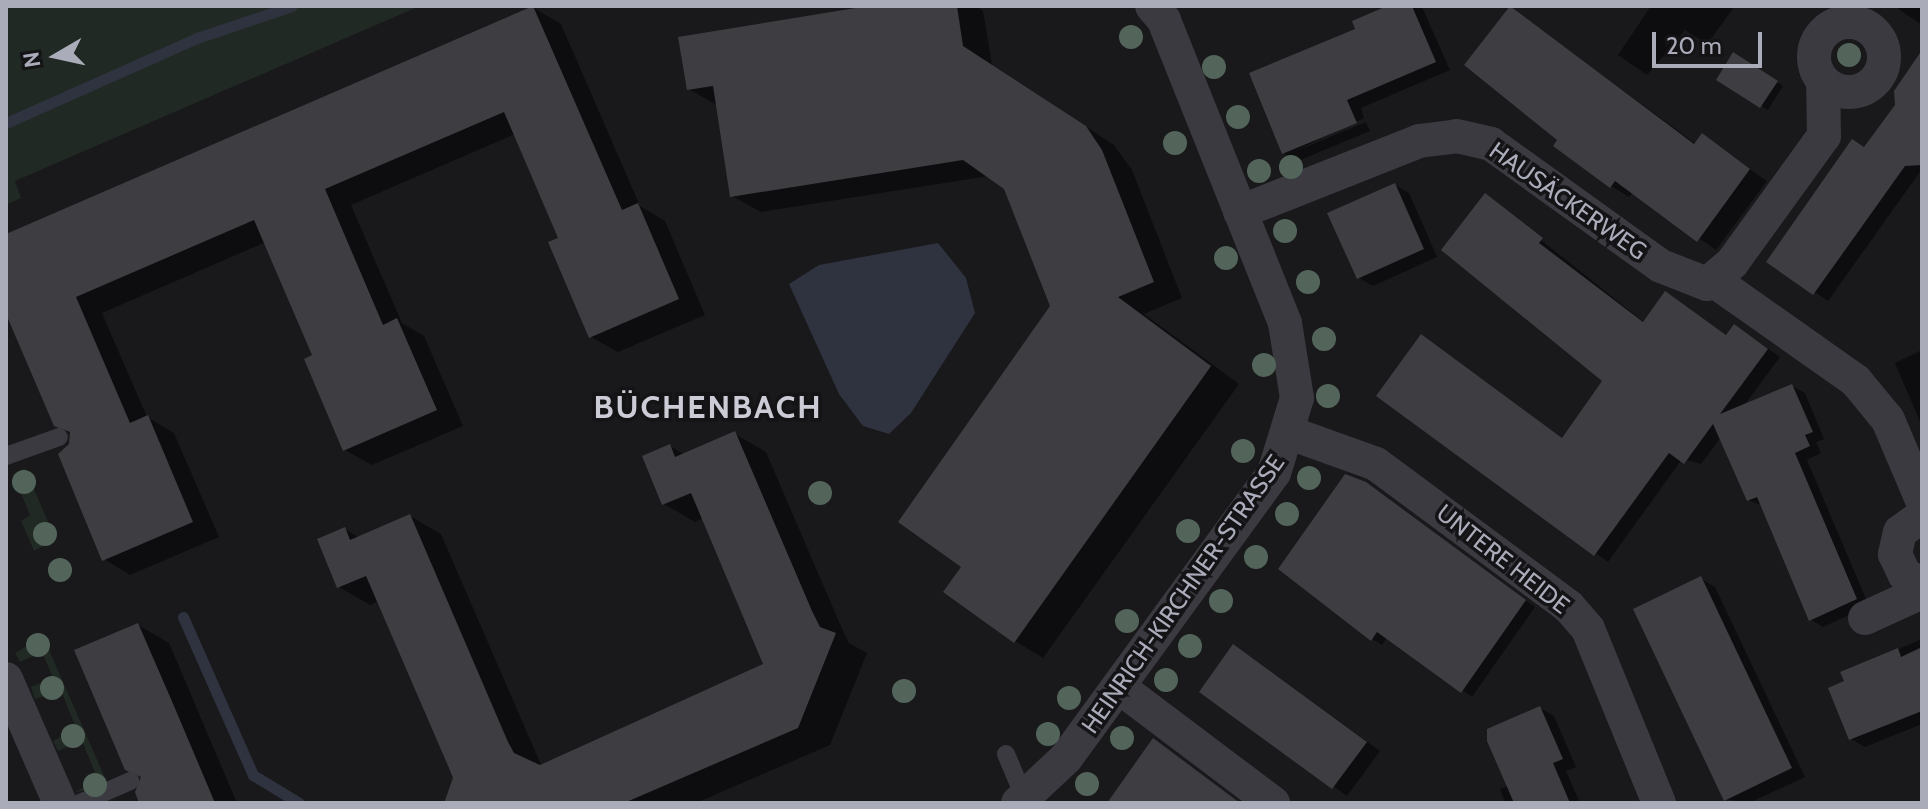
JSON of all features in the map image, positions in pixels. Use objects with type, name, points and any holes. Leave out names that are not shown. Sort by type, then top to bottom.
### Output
[{"type":"street","name":"HEINRICH-KIRCHNER-STRASSE","points":[[1021,801],[1066,758],[1274,473],[1290,433],[1297,398],[1293,352],[1164,20],[1152,6]]},
{"type":"street","points":[[1713,280],[1732,263],[1824,136],[1823,81]]},
{"type":"street","name":"HAUSÄCKERWEG","points":[[1240,212],[1419,141],[1457,136],[1491,144],[1682,278],[1697,284],[1713,280],[1856,381],[1888,420],[1922,500]]},
{"type":"street","name":"UNTERE HEIDE","points":[[1290,433],[1376,464],[1569,607],[1588,629],[1659,803]]},
{"type":"street","points":[[1922,516],[1900,532],[1895,554],[1905,575],[1922,584]]},
{"type":"street","points":[[1865,618],[1922,592]]},
{"type":"street","points":[[6,679],[60,803]]},
{"type":"street","points":[[1119,687],[1273,803]]},
{"type":"lane","points":[[6,456],[59,437]]},
{"type":"lane","points":[[1006,754],[1021,801]]},
{"type":"lane","points":[[80,803],[130,781]]},
{"type":"shaded area","points":[[12,6],[420,6],[15,181],[21,198],[6,205],[6,9]]},
{"type":"shaded area","points":[[25,468],[52,531],[47,544],[34,551],[21,521],[30,515],[13,474]]},
{"type":"shaded area","points":[[43,636],[109,787],[75,792],[98,780],[82,741],[58,751],[53,741],[76,728],[61,691],[35,699],[31,687],[53,678],[42,652],[20,662],[15,653]]},
{"type":"water","points":[[938,243],[966,278],[975,313],[911,413],[889,434],[863,426],[839,394],[789,284],[819,265]]},
{"type":"building","points":[[533,6],[622,210],[638,203],[679,299],[589,338],[548,242],[558,238],[504,112],[325,189],[383,325],[397,318],[437,410],[343,451],[304,359],[312,355],[254,220],[76,297],[130,423],[148,415],[193,522],[102,561],[58,454],[69,444],[70,432],[54,426],[6,314],[6,234]]},
{"type":"building","points":[[868,6],[957,6],[963,46],[1086,126],[1102,150],[1154,282],[1118,297],[1211,366],[1014,643],[943,592],[961,567],[898,522],[1050,306],[1004,189],[963,160],[730,197],[713,86],[687,90],[678,37]]},
{"type":"building","points":[[1387,6],[1412,6],[1436,62],[1347,100],[1357,123],[1282,154],[1249,73],[1355,29],[1352,21]]},
{"type":"building","points":[[1510,6],[1694,144],[1702,133],[1750,169],[1697,242],[1615,181],[1610,188],[1553,146],[1557,140],[1464,65]]},
{"type":"building","points":[[1922,50],[1922,165],[1905,166],[1813,295],[1766,262],[1852,139],[1864,147],[1895,105],[1894,91]]},
{"type":"building","points":[[1733,52],[1778,81],[1760,108],[1716,80]]},
{"type":"building","points":[[1395,183],[1424,249],[1357,279],[1327,213]]},
{"type":"building","points":[[1485,193],[1543,238],[1539,243],[1643,322],[1665,291],[1726,335],[1734,324],[1768,349],[1720,414],[1792,384],[1813,432],[1805,435],[1810,446],[1795,453],[1857,599],[1809,621],[1757,497],[1747,501],[1713,424],[1684,464],[1669,453],[1594,556],[1376,396],[1421,334],[1562,438],[1602,381],[1441,250]]},
{"type":"building","points":[[735,431],[820,627],[836,633],[798,728],[624,803],[444,803],[453,778],[366,576],[337,588],[317,539],[345,527],[350,540],[410,514],[508,742],[514,753],[540,765],[763,664],[691,493],[662,505],[642,456],[670,444],[675,457]]},
{"type":"building","points":[[1345,474],[1366,482],[1526,600],[1461,693],[1377,632],[1371,641],[1278,569]]},
{"type":"building","points":[[1701,576],[1792,768],[1724,801],[1633,609]]},
{"type":"building","points":[[138,623],[215,803],[139,803],[135,792],[141,777],[125,770],[74,650]]},
{"type":"building","points":[[1233,644],[1367,742],[1332,789],[1199,692]]},
{"type":"building","points":[[1922,647],[1922,711],[1849,740],[1828,688],[1844,681],[1840,672],[1898,648],[1901,657]]},
{"type":"building","points":[[1540,706],[1563,759],[1553,763],[1570,803],[1514,803],[1487,741],[1487,729]]},
{"type":"building","points":[[1153,738],[1240,803],[1107,803]]},
{"type":"waterway","points":[[6,123],[197,38],[292,6]]},
{"type":"waterway","points":[[183,617],[253,775],[299,803]]},
{"type":"district","name":"BÜCHENBACH","points":[[708,407]]}]
